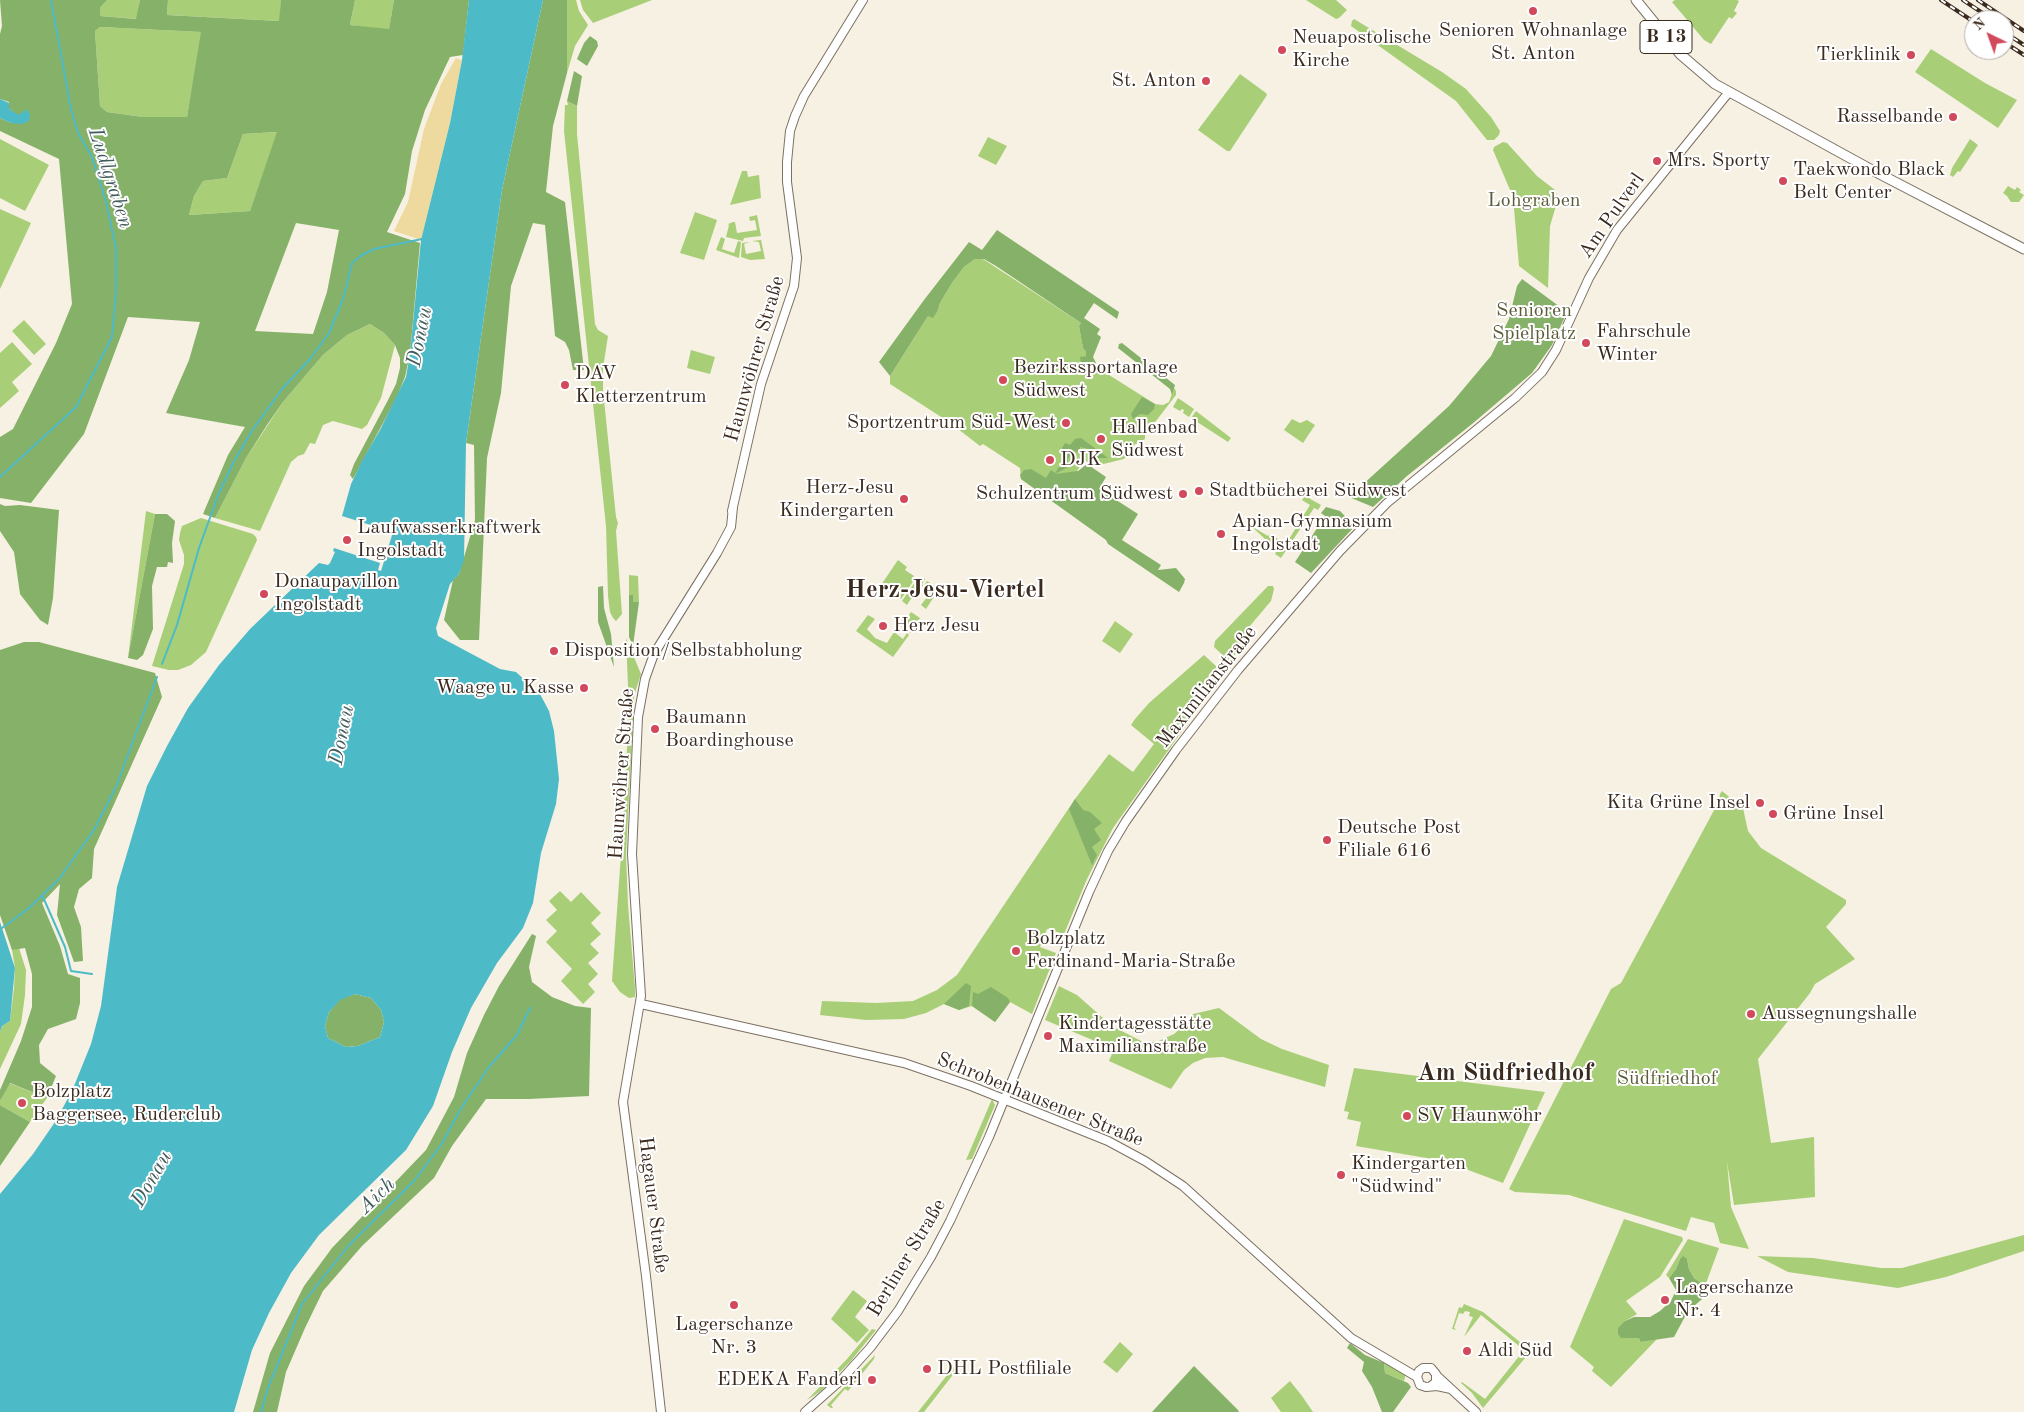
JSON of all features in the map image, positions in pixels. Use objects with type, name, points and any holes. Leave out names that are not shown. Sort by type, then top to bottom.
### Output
[{"type":"main road","name":"B 13","points":[[1636,0],[1680,54],[1706,77],[1729,92],[2024,249]]},
{"type":"street","name":"Haunwöhrer Straße","points":[[641,1004],[640,959],[632,854],[640,702],[645,679],[654,654],[725,538],[732,523],[733,507],[761,384],[794,286],[796,254],[787,182],[790,131],[804,96],[864,0]]},
{"type":"street","name":"Am Pulverl","points":[[1542,372],[1556,350],[1589,278],[1620,225],[1729,92]]},
{"type":"street","name":"Maximilianstraße","points":[[1005,1099],[1100,868],[1126,821],[1176,750],[1238,670],[1340,551],[1404,487],[1515,398],[1542,372]]},
{"type":"street","name":"Schrobenhausener Straße","points":[[641,1004],[904,1063],[1005,1099],[1108,1141],[1165,1174],[1194,1196],[1351,1338],[1417,1377]]},
{"type":"street","name":"Hagauer Straße","points":[[641,1004],[623,1102],[646,1276],[661,1412]]},
{"type":"street","name":"Berliner Straße","points":[[806,1412],[855,1366],[898,1311],[950,1221],[1005,1099]]},
{"type":"street","name":"Schrobenhausener Straße","points":[[1392,1363],[1421,1369]]},
{"type":"street","points":[[1451,1389],[1420,1385],[1417,1377],[1421,1369],[1431,1368],[1437,1376],[1476,1412]]},
{"type":"street","points":[[1431,1386],[1436,1382],[1437,1376]]},
{"type":"green space","points":[[0,0],[107,0],[100,8],[100,16],[136,19],[140,0],[168,0],[167,15],[279,21],[281,0],[355,0],[350,25],[389,29],[394,0],[469,0],[463,55],[450,57],[425,110],[412,151],[405,194],[387,232],[420,243],[410,354],[405,377],[397,397],[353,479],[350,475],[354,464],[396,384],[400,368],[400,358],[395,345],[384,333],[370,324],[347,335],[323,355],[283,402],[267,425],[246,458],[215,518],[203,514],[228,455],[245,427],[166,413],[189,360],[200,322],[128,317],[84,434],[31,503],[0,498],[0,437],[13,429],[56,343],[72,304],[59,159],[0,131],[0,118],[11,123],[19,116],[9,109],[9,102],[0,99],[0,34],[2,26]],"holes":[[[100,27],[201,32],[187,117],[143,117],[107,112],[100,106],[95,31]],[[277,132],[250,211],[189,215],[194,196],[203,181],[227,178],[243,134]],[[296,223],[339,230],[327,292],[313,334],[255,331]]]},
{"type":"green space","points":[[107,0],[140,0],[137,19],[100,16],[100,8]]},
{"type":"green space","points":[[168,0],[281,0],[280,21],[167,15]]},
{"type":"green space","points":[[355,0],[394,0],[389,30],[350,25]]},
{"type":"green space","points":[[543,0],[567,0],[567,73],[553,126],[546,192],[565,202],[584,370],[573,370],[569,350],[565,342],[555,336],[545,225],[533,223],[511,286],[501,393],[487,458],[479,640],[460,640],[444,620],[453,580],[459,574],[475,520],[474,445],[466,443],[502,190]]},
{"type":"green space","points":[[567,0],[576,0],[579,11],[588,25],[575,46],[567,73]]},
{"type":"green space","points":[[580,0],[652,0],[593,23],[583,10]]},
{"type":"green space","points":[[1306,0],[1336,0],[1347,10],[1336,19]]},
{"type":"green space","points":[[1675,0],[1739,1],[1734,11],[1737,13],[1732,19],[1729,17],[1711,44],[1704,40],[1672,2]]},
{"type":"green space","name":"Lohgraben","points":[[1354,19],[1442,72],[1466,89],[1491,117],[1500,131],[1499,135],[1494,140],[1487,140],[1456,101],[1351,26]]},
{"type":"green space","points":[[100,27],[202,32],[187,117],[143,117],[107,112],[100,106],[95,31]]},
{"type":"green space","points":[[590,36],[597,41],[598,46],[587,66],[577,59],[584,43]]},
{"type":"green space","points":[[1931,49],[1985,83],[2017,100],[1998,128],[1915,72]]},
{"type":"green space","points":[[574,71],[582,76],[577,106],[567,101]]},
{"type":"green space","points":[[1240,74],[1267,95],[1230,151],[1227,151],[1198,130]]},
{"type":"green space","points":[[567,101],[577,106],[577,134],[595,324],[598,330],[608,336],[603,368],[603,390],[618,523],[616,531],[622,614],[616,621],[610,612],[608,596],[606,526],[564,131],[565,105],[568,105]]},
{"type":"green space","points":[[278,132],[250,211],[189,215],[194,196],[203,181],[227,178],[243,134]]},
{"type":"green space","points":[[988,137],[1007,146],[996,165],[978,156]]},
{"type":"green space","points":[[0,139],[49,165],[25,211],[0,198]]},
{"type":"green space","points":[[1970,139],[1978,145],[1960,172],[1958,171],[1953,177],[1950,175],[1952,168]]},
{"type":"green space","name":"Lohgraben","points":[[1503,142],[1507,143],[1537,176],[1555,190],[1558,199],[1550,226],[1548,288],[1519,266],[1513,197],[1493,150],[1494,147]]},
{"type":"green space","points":[[742,171],[747,171],[748,177],[759,175],[761,198],[730,205]]},
{"type":"green space","points":[[2008,186],[2015,190],[2017,187],[2021,190],[2019,192],[2024,195],[2019,202],[2011,202],[2003,193]]},
{"type":"green space","points":[[0,209],[31,223],[0,289]]},
{"type":"green space","points":[[695,212],[717,220],[704,260],[680,253]]},
{"type":"green space","points":[[757,215],[761,236],[744,238],[743,241],[726,237],[728,224],[733,222],[735,222],[737,233],[757,230],[755,220],[750,221],[749,217]]},
{"type":"green space","points":[[997,230],[1119,312],[1117,319],[1094,303],[1084,318],[1100,329],[1097,334],[1101,337],[1093,357],[1096,363],[1088,369],[1081,364],[1080,357],[1086,356],[1086,352],[1083,348],[1079,326],[1081,323],[996,266],[984,259],[975,259],[964,267],[952,283],[933,318],[928,316],[890,376],[879,362],[924,300],[969,242],[982,250]]},
{"type":"green space","points":[[721,237],[725,239],[722,249],[734,253],[738,241],[741,242],[739,258],[716,250]]},
{"type":"green space","points":[[761,240],[765,259],[750,260],[741,257],[742,243],[750,242],[744,244],[746,254],[761,251],[759,242],[752,241]]},
{"type":"green space","name":"Bezirkssportanlage Südwest","points":[[975,259],[983,259],[1081,323],[1079,326],[1083,348],[1086,352],[1086,356],[1083,357],[1088,369],[1098,368],[1155,404],[1163,405],[1169,402],[1174,388],[1176,391],[1176,395],[1156,421],[1145,429],[1145,439],[1134,445],[1124,459],[1095,466],[1084,460],[1056,504],[1021,479],[1020,468],[983,444],[980,446],[949,422],[890,384],[890,376],[928,316],[938,310],[952,283],[964,267]]},
{"type":"green space","name":"Senioren Spielplatz","points":[[1522,279],[1567,312],[1552,345],[1532,373],[1407,476],[1373,507],[1349,497],[1449,406],[1491,356],[1509,319],[1517,286]]},
{"type":"green space","points":[[24,320],[46,344],[34,355],[12,331]]},
{"type":"green space","points":[[370,324],[384,333],[395,345],[381,398],[367,425],[362,429],[333,421],[323,425],[315,444],[310,443],[304,454],[291,462],[260,531],[215,518],[246,458],[283,402],[323,355],[347,335]]},
{"type":"green space","points":[[12,342],[32,364],[12,382],[19,391],[0,408],[0,353]]},
{"type":"green space","points":[[1122,343],[1175,385],[1172,395],[1170,389],[1118,348],[1119,344]]},
{"type":"green space","points":[[691,350],[715,357],[710,374],[687,368]]},
{"type":"green space","points":[[1142,397],[1155,404],[1154,409],[1148,415],[1140,414],[1133,419],[1131,414]]},
{"type":"green space","points":[[1178,398],[1194,409],[1189,417],[1183,413],[1184,410],[1180,411],[1173,407]]},
{"type":"green space","points":[[1196,411],[1231,438],[1228,442],[1191,418]]},
{"type":"green space","points":[[1292,419],[1300,423],[1307,420],[1315,425],[1303,443],[1284,430]]},
{"type":"green space","points":[[1081,438],[1108,458],[1097,458],[1092,455],[1089,449],[1080,447],[1080,453],[1073,451],[1068,459],[1068,467],[1055,474],[1078,471],[1087,464],[1106,477],[1099,489],[1138,514],[1122,540],[1161,565],[1158,570],[1176,568],[1185,579],[1179,592],[1108,544],[1106,540],[1021,479],[1020,475],[1024,470],[1031,469],[1046,478],[1051,470],[1055,473],[1069,452],[1062,448],[1065,443],[1070,445],[1075,439]]},
{"type":"green space","points":[[1305,496],[1321,505],[1318,510],[1314,508],[1281,558],[1275,554],[1277,550],[1251,526],[1268,536],[1270,534],[1286,544],[1310,505],[1302,500]]},
{"type":"green space","points":[[0,504],[59,510],[53,598],[48,625],[40,620],[20,594],[14,552],[0,531]]},
{"type":"green space","points":[[1326,507],[1340,511],[1355,526],[1311,573],[1295,562],[1325,516],[1321,513]]},
{"type":"green space","points":[[146,511],[155,514],[128,658]]},
{"type":"green space","points":[[155,514],[167,514],[175,521],[172,543],[173,563],[168,562],[167,567],[157,567],[152,586],[153,629],[143,655],[137,660],[128,658]]},
{"type":"green space","points":[[201,518],[253,534],[257,540],[206,652],[191,665],[178,670],[152,666],[184,564],[184,555],[179,540],[182,526]]},
{"type":"green space","points":[[898,560],[907,567],[905,570],[914,576],[912,579],[914,580],[901,599],[881,585]]},
{"type":"green space","points":[[629,575],[638,576],[639,602],[633,602],[629,595]]},
{"type":"green space","points":[[924,578],[922,587],[919,586],[907,605],[902,601],[915,582],[919,584]]},
{"type":"green space","points":[[927,581],[939,589],[926,609],[921,605],[930,593],[923,588]]},
{"type":"green space","points":[[603,586],[604,608],[611,634],[614,667],[598,622],[598,587]]},
{"type":"green space","points":[[1268,586],[1273,586],[1274,589],[1271,601],[1249,627],[1250,632],[1242,646],[1231,660],[1228,660],[1214,647],[1215,641]]},
{"type":"green space","points":[[629,595],[633,595],[633,602],[639,602],[633,646],[629,637]]},
{"type":"green space","points":[[911,612],[920,618],[910,633],[901,626]]},
{"type":"green space","points":[[868,615],[875,619],[867,629],[875,638],[887,643],[894,632],[903,639],[907,633],[909,635],[893,657],[856,631]]},
{"type":"green space","points":[[1115,621],[1133,634],[1120,653],[1102,641]]},
{"type":"green space","points":[[626,638],[641,674],[634,696],[626,855],[635,988],[635,997],[629,998],[620,992],[612,981],[629,709]]},
{"type":"green space","points":[[24,642],[39,642],[155,673],[162,697],[94,849],[92,878],[79,889],[74,907],[81,927],[83,961],[74,962],[57,915],[60,884],[42,903],[60,946],[68,974],[80,978],[80,1003],[76,1019],[48,1029],[39,1045],[40,1063],[56,1076],[47,1098],[10,1083],[0,1101],[0,1090],[21,1041],[32,1007],[32,974],[25,948],[12,950],[0,915],[0,650]]},
{"type":"green space","points":[[1204,655],[1216,666],[1219,679],[1113,828],[1087,879],[1064,934],[1047,929],[1040,947],[1056,953],[1032,1014],[1010,1002],[995,1022],[972,1006],[959,1010],[944,1004],[926,1013],[904,1019],[866,1020],[820,1015],[822,1001],[876,1003],[913,1001],[937,990],[957,975],[1075,799],[1109,754],[1133,772],[1154,744],[1131,725],[1135,719],[1149,703]]},
{"type":"green space","name":"Südfriedhof","points":[[1722,791],[1743,808],[1748,831],[1761,848],[1846,900],[1846,904],[1826,927],[1855,959],[1815,984],[1758,1059],[1771,1143],[1814,1137],[1815,1197],[1734,1205],[1727,1162],[1731,1207],[1749,1249],[1720,1243],[1714,1223],[1691,1217],[1686,1231],[1569,1195],[1515,1192],[1509,1189],[1611,989],[1621,983],[1719,801]]},
{"type":"green space","points":[[1075,799],[1083,810],[1090,812],[1102,823],[1094,829],[1101,840],[1092,847],[1097,855],[1092,865],[1069,809]]},
{"type":"green space","points":[[560,891],[571,902],[581,892],[601,913],[591,923],[601,934],[590,944],[599,953],[588,963],[598,974],[588,984],[595,992],[583,1004],[561,981],[572,969],[546,942],[557,931],[546,920],[557,910],[549,901]]},
{"type":"green space","points":[[532,934],[536,936],[529,967],[532,982],[552,997],[575,1006],[591,1008],[589,1096],[486,1099],[452,1146],[434,1178],[362,1246],[323,1291],[286,1372],[277,1412],[253,1412],[270,1353],[304,1286],[332,1248],[426,1150],[454,1097],[467,1053],[484,1015],[499,986]]},
{"type":"green space","points":[[19,948],[26,970],[21,1024],[0,1069],[0,1032],[2,1026],[10,1021],[14,988],[15,968],[12,950]]},
{"type":"green space","points":[[966,983],[971,986],[969,1006],[959,1010],[944,1004]]},
{"type":"green space","points":[[1059,986],[1077,995],[1112,1026],[1145,1043],[1159,1041],[1174,1034],[1188,1022],[1193,1014],[1219,1008],[1261,1039],[1282,1049],[1329,1065],[1325,1087],[1223,1057],[1205,1058],[1193,1063],[1184,1070],[1171,1089],[1109,1061],[1114,1049],[1045,1020]]},
{"type":"green space","points":[[991,987],[1008,998],[1010,1002],[995,1022],[972,1006],[973,992],[978,994]]},
{"type":"green space","points":[[355,994],[371,998],[381,1010],[384,1022],[380,1037],[358,1046],[346,1047],[328,1038],[325,1026],[329,1012],[340,999]]},
{"type":"green space","points":[[1354,1068],[1545,1092],[1503,1183],[1444,1161],[1356,1146],[1361,1122],[1347,1119],[1349,1112],[1344,1111]]},
{"type":"green space","name":"Bolzplatz Baggersee, Ruderclub","points":[[9,1083],[47,1098],[30,1122],[0,1105],[0,1101]]},
{"type":"green space","points":[[992,1099],[995,1105],[972,1159],[966,1160]]},
{"type":"green space","points":[[0,1105],[30,1122],[0,1166]]},
{"type":"green space","points":[[1624,1219],[1682,1237],[1683,1240],[1660,1277],[1626,1301],[1637,1314],[1625,1321],[1621,1338],[1639,1338],[1640,1342],[1657,1339],[1611,1387],[1592,1371],[1594,1367],[1570,1347]]},
{"type":"green space","points":[[2024,1235],[2024,1251],[1946,1277],[1898,1288],[1788,1272],[1757,1256],[1813,1258],[1881,1268],[1902,1268]]},
{"type":"green space","points":[[1688,1239],[1719,1248],[1705,1286],[1694,1278],[1689,1269],[1687,1259],[1680,1259],[1676,1269],[1669,1278],[1666,1275]]},
{"type":"green space","points":[[1683,1256],[1687,1259],[1689,1269],[1694,1278],[1705,1286],[1707,1295],[1688,1311],[1674,1337],[1640,1342],[1639,1338],[1621,1338],[1618,1334],[1618,1328],[1625,1321],[1634,1317],[1650,1317],[1671,1301],[1676,1290],[1669,1278]]},
{"type":"green space","points":[[853,1290],[867,1301],[855,1317],[869,1330],[857,1343],[831,1319]]},
{"type":"green space","points":[[1464,1304],[1483,1312],[1531,1351],[1483,1408],[1472,1393],[1461,1383],[1485,1399],[1524,1350],[1481,1315],[1464,1337],[1473,1317],[1469,1316],[1470,1312],[1459,1313],[1454,1328],[1457,1330],[1452,1329],[1459,1307],[1462,1308]]},
{"type":"green space","points":[[872,1329],[876,1330],[850,1362],[821,1391],[807,1400],[847,1359]]},
{"type":"green space","points":[[1120,1342],[1133,1354],[1117,1373],[1103,1362]]},
{"type":"green space","points":[[1350,1343],[1365,1355],[1384,1363],[1385,1373],[1408,1383],[1411,1387],[1393,1412],[1382,1412],[1372,1387],[1362,1371],[1364,1362],[1347,1348]]},
{"type":"green space","points":[[875,1355],[874,1359],[848,1391],[845,1389],[831,1405],[833,1408],[827,1405]]},
{"type":"green space","points":[[1384,1363],[1406,1373],[1404,1381],[1385,1373]]},
{"type":"green space","points":[[955,1365],[957,1368],[955,1372],[924,1412],[918,1412]]},
{"type":"green space","points":[[1194,1366],[1238,1410],[1239,1412],[1152,1412]]},
{"type":"green space","points":[[1290,1381],[1313,1412],[1281,1412],[1271,1398]]},
{"type":"sand","points":[[456,58],[462,60],[450,123],[421,240],[394,231],[408,202],[424,129],[441,84]]},
{"type":"water","name":"Donau","points":[[469,0],[543,0],[502,190],[466,443],[464,560],[459,574],[450,584],[436,628],[438,636],[500,669],[516,672],[540,694],[549,711],[554,731],[559,779],[556,804],[541,853],[533,903],[523,928],[497,963],[471,1008],[452,1052],[433,1106],[406,1150],[319,1235],[291,1273],[269,1313],[252,1350],[234,1412],[0,1412],[0,1194],[33,1154],[55,1122],[72,1091],[91,1044],[101,1006],[117,887],[147,786],[188,708],[219,665],[250,629],[319,563],[328,565],[330,563],[335,552],[333,551],[334,548],[380,563],[378,570],[381,571],[393,532],[342,516],[351,484],[406,377],[421,240],[450,123],[462,60]],"holes":[[[355,994],[371,998],[381,1010],[384,1022],[380,1037],[358,1046],[346,1047],[328,1038],[325,1026],[329,1012],[340,1000]]]},
{"type":"water","points":[[0,99],[9,103],[9,109],[19,115],[27,109],[30,115],[29,121],[22,124],[11,123],[0,118]]},
{"type":"water","points":[[0,922],[15,968],[10,1021],[2,1026],[0,1032]]},
{"type":"waterway","name":"Ludlgraben","points":[[0,477],[76,407],[112,337],[116,292],[116,248],[106,202],[92,157],[78,133],[71,109],[51,0]]},
{"type":"waterway","points":[[162,664],[177,625],[199,548],[219,493],[234,461],[253,429],[282,389],[311,358],[329,333],[343,299],[352,263],[374,249],[422,239]]},
{"type":"waterway","points":[[2,928],[29,908],[59,879],[94,830],[116,787],[157,677]]},
{"type":"waterway","points":[[43,897],[65,947],[71,971],[92,974]]},
{"type":"waterway","name":"Aich","points":[[261,1412],[268,1388],[302,1304],[349,1245],[414,1181],[441,1145],[460,1110],[489,1067],[517,1035],[530,1008]]},
{"type":"railway","points":[[1941,0],[1964,15]]},
{"type":"railway","points":[[1963,0],[1978,10]]},
{"type":"railway","points":[[1978,0],[2024,31]]},
{"type":"railway","points":[[2014,38],[2024,45]]},
{"type":"railway","points":[[2014,48],[2024,55]]},
{"type":"place","name":"Senioren Wohnanlage St. Anton","points":[[1533,11]]},
{"type":"place","name":"Neuapostolische Kirche","points":[[1282,50]]},
{"type":"place","name":"Tierklinik","points":[[1911,55]]},
{"type":"place","name":"St. Anton","points":[[1206,81]]},
{"type":"place","name":"Rasselbande","points":[[1953,117]]},
{"type":"place","name":"Mrs. Sporty","points":[[1657,161]]},
{"type":"place","name":"Taekwondo Black Belt Center","points":[[1783,181]]},
{"type":"place","name":"Fahrschule Winter","points":[[1586,343]]},
{"type":"place","name":"Bezirkssportanlage Südwest","points":[[1003,380]]},
{"type":"place","name":"DAV Kletterzentrum","points":[[565,385]]},
{"type":"place","name":"Sportzentrum Süd-West","points":[[1066,423]]},
{"type":"place","name":"Hallenbad Südwest","points":[[1101,439]]},
{"type":"place","name":"DJK","points":[[1050,460]]},
{"type":"place","name":"Stadtbücherei Südwest","points":[[1199,491]]},
{"type":"place","name":"Schulzentrum Südwest","points":[[1183,494]]},
{"type":"place","name":"Herz-Jesu Kindergarten","points":[[904,499]]},
{"type":"place","name":"Apian-Gymnasium Ingolstadt","points":[[1221,534]]},
{"type":"place","name":"Laufwasserkraftwerk Ingolstadt","points":[[347,540]]},
{"type":"place","name":"Donaupavillon Ingolstadt","points":[[264,594]]},
{"type":"place","name":"Herz Jesu","points":[[883,626]]},
{"type":"place","name":"Disposition/Selbstabholung","points":[[554,651]]},
{"type":"place","name":"Waage u. Kasse","points":[[584,688]]},
{"type":"place","name":"Baumann Boardinghouse","points":[[655,729]]},
{"type":"place","name":"Kita Grüne Insel","points":[[1760,803]]},
{"type":"place","name":"Grüne Insel","points":[[1773,814]]},
{"type":"place","name":"Deutsche Post Filiale 616","points":[[1327,840]]},
{"type":"place","name":"Bolzplatz Ferdinand-Maria-Straße","points":[[1016,951]]},
{"type":"place","name":"Aussegnungshalle","points":[[1751,1014]]},
{"type":"place","name":"Kindertagesstätte Maximilianstraße","points":[[1048,1036]]},
{"type":"place","name":"Bolzplatz Baggersee, Ruderclub","points":[[22,1103]]},
{"type":"place","name":"SV Haunwöhr","points":[[1407,1116]]},
{"type":"place","name":"Kindergarten \"Südwind\"","points":[[1341,1175]]},
{"type":"place","name":"Lagerschanze Nr. 4","points":[[1665,1300]]},
{"type":"place","name":"Lagerschanze Nr. 3","points":[[734,1305]]},
{"type":"place","name":"Aldi Süd","points":[[1467,1351]]},
{"type":"place","name":"DHL Postfiliale","points":[[927,1369]]},
{"type":"place","name":"EDEKA Fanderl","points":[[872,1380]]},
{"type":"district","name":"Herz-Jesu-Viertel","points":[[945,590]]},
{"type":"district","name":"Am Südfriedhof","points":[[1505,1073]]}]
